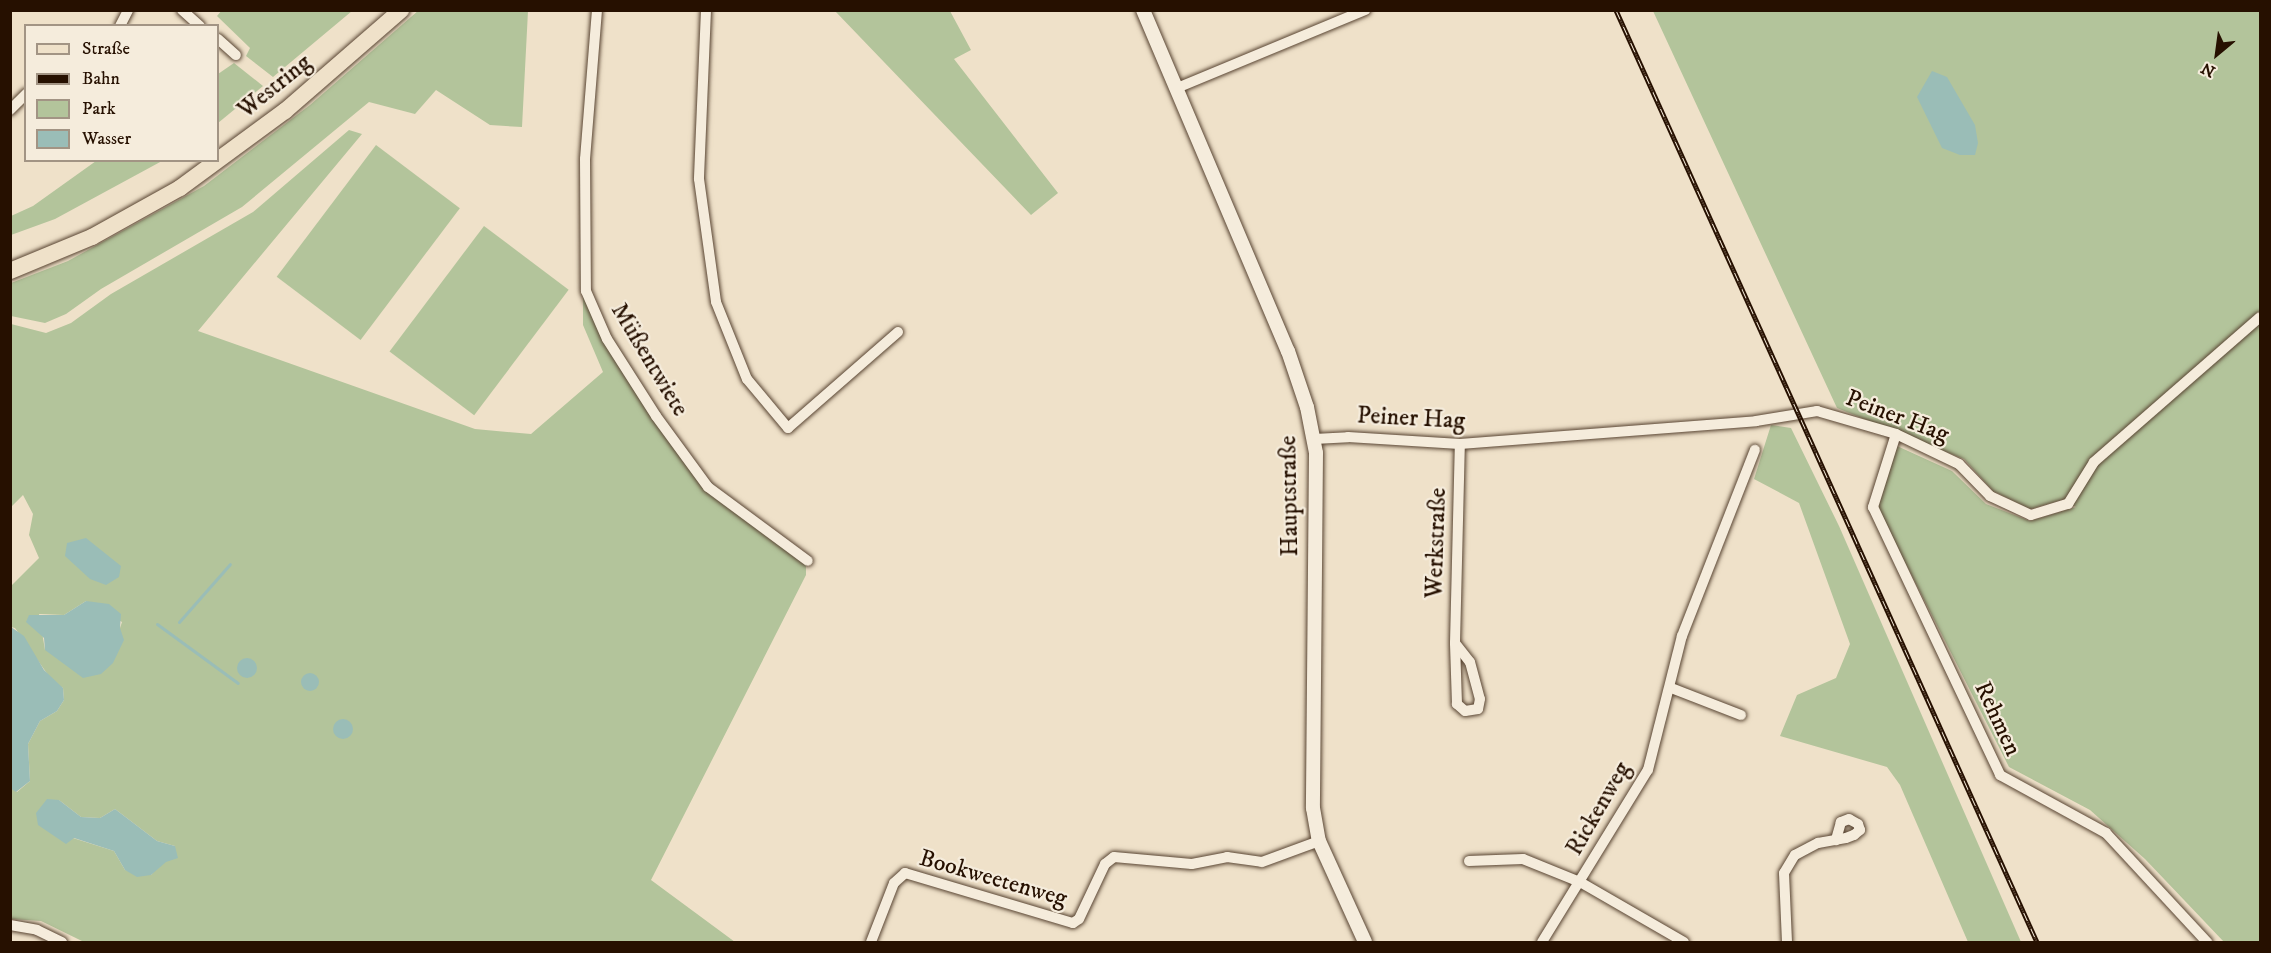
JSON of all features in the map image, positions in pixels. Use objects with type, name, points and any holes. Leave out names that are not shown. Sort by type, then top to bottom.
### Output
[{"type":"main road","name":"Westring","points":[[219,159],[285,111],[401,10]]},
{"type":"main road","name":"Hauptstraße","points":[[1143,10],[1288,351],[1314,438],[1311,766],[1319,841],[1365,942]]},
{"type":"main road","name":"Westring","points":[[10,271],[92,237],[180,188],[215,162]]},
{"type":"street","points":[[121,24],[128,10]]},
{"type":"street","points":[[182,10],[198,24]]},
{"type":"street","name":"Müßentwiete","points":[[597,10],[585,159],[586,291],[608,339],[632,378],[708,487],[808,561]]},
{"type":"street","points":[[706,10],[699,179],[716,302],[747,379],[788,428],[898,333]]},
{"type":"street","points":[[1177,88],[1365,10]]},
{"type":"street","points":[[219,40],[236,55]]},
{"type":"street","points":[[10,110],[24,96]]},
{"type":"street","name":"Peiner Hag","points":[[1314,438],[1339,436],[1460,444],[1756,421],[1817,411],[1896,434],[1959,464],[1990,496],[2031,515],[2068,504],[2094,462],[2260,316]]},
{"type":"street","name":"Rehmen","points":[[1896,434],[1873,507],[2000,775],[2106,833],[2207,942]]},
{"type":"street","name":"Werkstraße","points":[[1455,644],[1470,662],[1480,699],[1478,709],[1465,711],[1457,704],[1455,644],[1460,444]]},
{"type":"street","name":"Rickenweg","points":[[1542,942],[1648,770],[1671,688],[1682,636],[1755,450]]},
{"type":"street","points":[[1671,688],[1741,715]]},
{"type":"street","points":[[1787,942],[1784,873],[1795,855],[1836,840]]},
{"type":"street","name":"Bookweetenweg","points":[[871,942],[894,883],[905,873],[1073,923],[1079,919],[1106,864],[1114,857],[1192,864],[1227,857],[1262,862],[1319,841]]},
{"type":"street","points":[[1469,861],[1523,859],[1580,882],[1684,942]]},
{"type":"street","points":[[10,926],[37,930],[62,942]]},
{"type":"green space","points":[[222,10],[352,11],[273,77],[246,56],[250,48],[217,16]]},
{"type":"green space","points":[[419,10],[528,11],[522,127],[490,125],[436,90],[415,114],[369,102],[242,207],[101,289],[66,314],[45,323],[11,316],[11,283],[68,261],[204,186],[310,105]]},
{"type":"green space","points":[[835,11],[950,11],[971,50],[954,59],[1058,193],[1031,215]]},
{"type":"green space","points":[[1653,11],[2260,11],[2260,942],[2224,942],[2145,859],[2090,810],[2009,767],[1878,509],[1897,446],[1952,471],[1986,504],[2030,521],[2076,507],[2062,500],[2030,509],[1993,491],[1964,459],[1837,408]]},
{"type":"green space","points":[[234,63],[263,86],[219,122],[219,73]]},
{"type":"green space","points":[[349,130],[362,134],[198,331],[475,429],[531,434],[603,372],[583,325],[583,292],[706,489],[806,565],[806,575],[651,880],[735,942],[84,942],[41,921],[11,919],[11,788],[17,792],[30,781],[28,744],[40,721],[57,711],[64,700],[63,688],[53,682],[15,628],[11,627],[11,586],[39,558],[29,535],[33,514],[23,495],[11,507],[11,324],[46,333],[71,323],[111,294],[253,212]],"holes":[[[86,601],[122,622],[120,628],[45,650],[39,614],[64,615]],[[59,800],[81,817],[100,818],[115,809],[157,841],[175,846],[151,875],[125,870],[114,851],[73,838]]]},
{"type":"green space","points":[[376,145],[460,208],[361,340],[277,277]]},
{"type":"green space","points":[[95,162],[160,162],[55,219],[11,235],[11,216],[33,206]]},
{"type":"green space","points":[[484,226],[569,290],[474,415],[390,351]]},
{"type":"green space","points":[[1771,425],[1791,428],[1839,526],[2021,942],[1968,942],[1900,785],[1887,767],[1780,736],[1797,695],[1836,678],[1850,644],[1799,503],[1754,479]]},
{"type":"water","points":[[1932,71],[1947,77],[1975,125],[1978,143],[1975,155],[1960,155],[1942,148],[1917,97]]},
{"type":"water","points":[[86,538],[121,566],[119,577],[106,585],[90,579],[65,556],[67,543]]},
{"type":"water","points":[[86,601],[109,604],[121,614],[120,628],[124,640],[113,663],[101,674],[83,678],[45,650],[44,638],[26,622],[29,615],[64,615]]},
{"type":"water","points":[[11,627],[24,636],[44,670],[63,688],[64,700],[57,711],[40,721],[28,744],[30,781],[16,792],[10,788]]},
{"type":"water","points":[[243,658],[251,658],[257,664],[257,672],[251,678],[243,678],[237,672],[237,664]]},
{"type":"water","points":[[310,673],[316,676],[319,682],[316,688],[310,691],[304,688],[301,682],[304,676]]},
{"type":"water","points":[[343,719],[350,722],[353,729],[350,736],[343,739],[336,736],[333,729],[336,722]]},
{"type":"water","points":[[47,799],[59,800],[81,817],[100,818],[115,809],[157,841],[175,846],[178,858],[166,862],[151,875],[137,877],[125,870],[114,851],[74,838],[66,844],[38,825],[36,813]]},
{"type":"waterway","points":[[179,622],[230,564]]},
{"type":"waterway","points":[[157,624],[238,683]]},
{"type":"railway","points":[[1616,10],[2037,942]]}]
